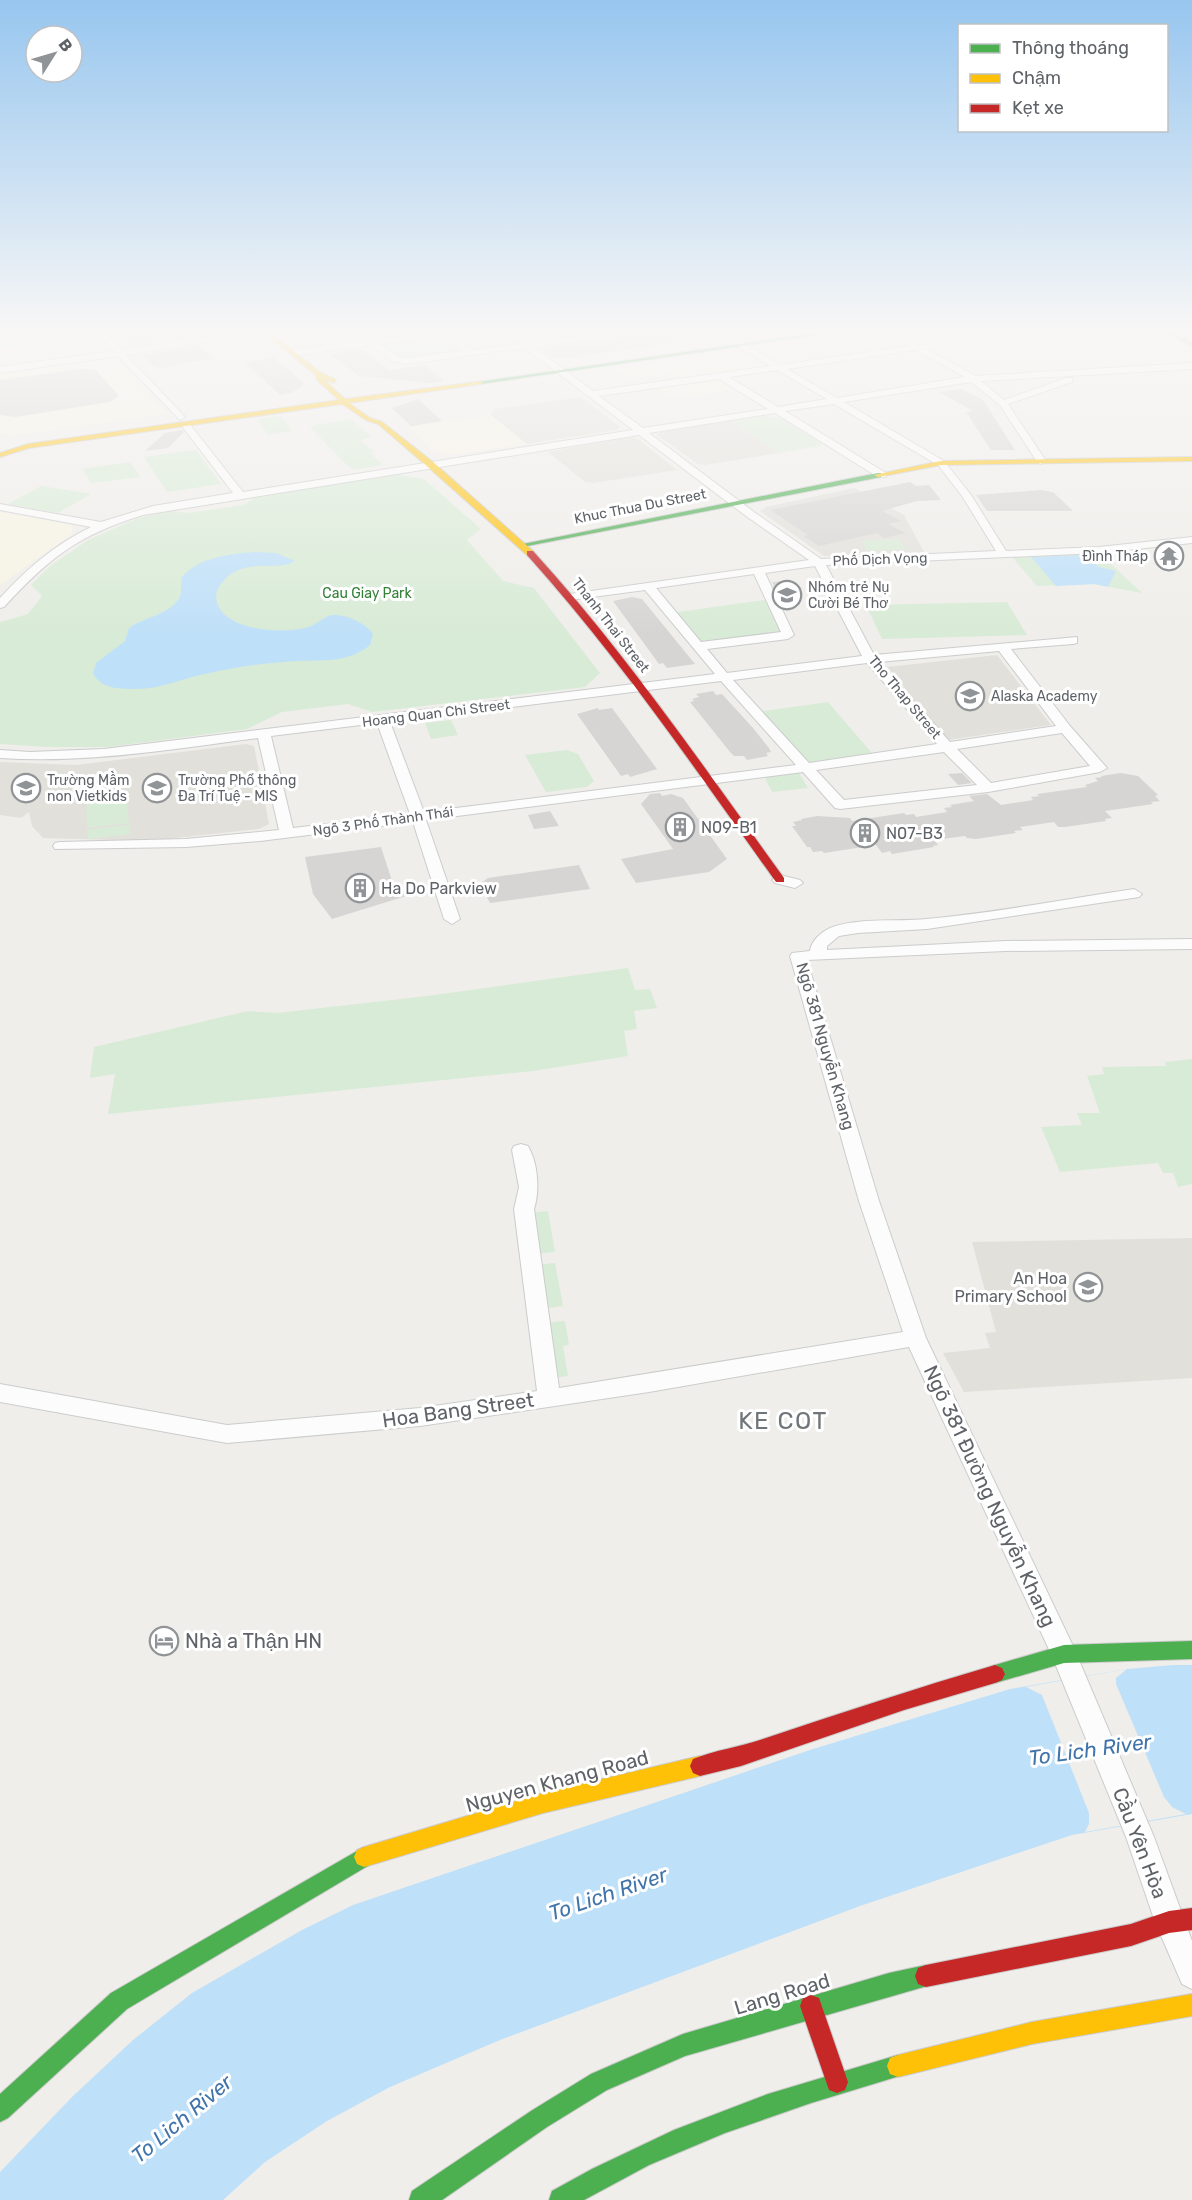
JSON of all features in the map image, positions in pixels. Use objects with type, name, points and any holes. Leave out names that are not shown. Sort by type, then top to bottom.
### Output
[{"type":"main road","points":[[0,442],[19,444],[110,431]]},
{"type":"main road","name":"Thanh Thai Street","points":[[390,431],[522,545],[570,597],[639,687],[704,779],[787,881]]},
{"type":"main road","points":[[0,455],[19,444]]},
{"type":"main road","name":"Khuc Thua Du Street","points":[[522,545],[941,463],[1192,459]]},
{"type":"main road","name":"Nguyen Khang Road","points":[[0,2110],[119,2001],[368,1854],[543,1803],[741,1756],[904,1701],[1064,1654],[1192,1650]]},
{"type":"main road","name":"Lang Road","points":[[420,2200],[539,2119],[599,2082],[683,2045],[811,2006],[967,1966],[1131,1935],[1181,1920]]},
{"type":"main road","points":[[811,2006],[837,2082]]},
{"type":"main road","points":[[561,2200],[648,2153],[713,2126],[837,2082],[963,2048],[1043,2030],[1192,2006]]},
{"type":"street","points":[[191,431],[239,494]]},
{"type":"street","points":[[2,601],[49,556],[104,526],[146,511],[239,494],[641,431]]},
{"type":"street","name":"Tho Thap Street","points":[[641,431],[819,562],[870,659],[947,747],[988,788]]},
{"type":"street","points":[[812,431],[882,474]]},
{"type":"street","points":[[887,431],[941,463],[966,495],[1003,554]]},
{"type":"street","points":[[1021,431],[1041,460]]},
{"type":"street","points":[[0,507],[104,526]]},
{"type":"street","name":"Phố Dịch Vọng","points":[[570,597],[819,562],[1135,547],[1192,540]]},
{"type":"street","points":[[699,646],[788,635],[758,570]]},
{"type":"street","points":[[648,586],[723,677],[840,805],[988,788],[1100,768],[1065,729],[1002,646]]},
{"type":"street","name":"Hoang Quan Chi Street","points":[[0,754],[30,756],[104,753],[870,659],[1073,640]]},
{"type":"street","points":[[382,719],[402,768],[452,919]]},
{"type":"street","name":"Ngõ 3 Phố Thành Thái","points":[[60,846],[186,843],[287,833],[947,747],[1065,729]]},
{"type":"street","points":[[264,734],[287,833]]},
{"type":"street","points":[[818,955],[819,944],[834,932],[858,928],[938,923],[1134,894]]},
{"type":"street","name":"Ngõ 381 Nguyễn Khang","points":[[915,1338],[869,1201],[798,956],[1005,946],[1192,944]]},
{"type":"street","points":[[521,1150],[528,1175],[530,1196],[524,1209],[549,1396]]},
{"type":"street","name":"Hoa Bang Street","points":[[0,1393],[226,1434],[390,1421],[649,1383],[915,1338]]},
{"type":"street","name":"Ngõ 381 Đường Nguyễn Khang","points":[[915,1338],[1074,1679]]},
{"type":"street","name":"Cầu Yên Hòa","points":[[1074,1679],[1134,1824],[1181,1920],[1192,1974]]},
{"type":"shaded area","points":[[0,431],[49,431],[11,436],[0,434]]},
{"type":"shaded area","points":[[412,431],[510,431],[527,444],[452,455],[431,450]]},
{"type":"shaded area","points":[[510,431],[612,431],[527,444]]},
{"type":"shaded area","points":[[746,431],[779,453],[705,465],[698,464],[657,435],[661,432]]},
{"type":"shaded area","points":[[630,437],[638,439],[677,470],[593,483],[585,482],[548,452]]},
{"type":"shaded area","points":[[854,488],[904,515],[924,552],[824,556],[760,511],[766,507]]},
{"type":"shaded area","points":[[0,512],[72,525],[72,534],[0,585]]},
{"type":"shaded area","name":"Alaska Academy","points":[[997,655],[1051,725],[948,740],[887,667]]},
{"type":"shaded area","name":"Trường Phổ thông Đa Trí Tuệ - MIS","points":[[246,744],[254,746],[269,824],[259,829],[148,841],[43,838],[32,826],[29,812],[21,818],[0,815],[0,762],[76,765]]},
{"type":"shaded area","name":"An Hoa Primary School","points":[[1192,1238],[1192,1378],[964,1392],[943,1353],[990,1348],[985,1333],[996,1332],[972,1242]]},
{"type":"green space","points":[[265,431],[293,431],[268,435]]},
{"type":"green space","points":[[314,431],[365,431],[372,437],[360,440],[374,452],[370,453],[383,465],[353,470],[340,459],[343,458],[340,458]]},
{"type":"green space","points":[[746,431],[802,431],[822,443],[819,446],[779,453]]},
{"type":"green space","points":[[196,450],[221,484],[167,492],[144,457]]},
{"type":"green space","points":[[130,462],[140,477],[91,483],[82,469]]},
{"type":"green space","name":"Cau Giay Park","points":[[393,474],[424,479],[481,529],[467,540],[503,581],[534,588],[600,673],[585,687],[372,712],[348,704],[282,712],[247,729],[108,747],[0,744],[0,622],[28,614],[42,596],[31,585],[50,566],[88,540],[138,518],[171,511],[189,513],[244,505],[255,497]]},
{"type":"green space","points":[[41,486],[91,494],[58,513],[8,504]]},
{"type":"green space","points":[[899,539],[906,549],[868,551],[862,541]]},
{"type":"green space","points":[[1097,551],[1142,593],[1093,584],[1037,586],[1011,556]]},
{"type":"green space","points":[[772,599],[789,632],[699,646],[671,613]]},
{"type":"green space","points":[[1007,602],[1027,635],[882,639],[866,605]]},
{"type":"green space","points":[[828,702],[876,758],[804,766],[756,712]]},
{"type":"green space","points":[[451,720],[458,735],[431,739],[425,723]]},
{"type":"green space","points":[[567,750],[578,754],[594,781],[587,787],[546,792],[525,755]]},
{"type":"green space","points":[[798,771],[808,788],[772,792],[765,778]]},
{"type":"green space","points":[[126,790],[129,823],[87,828],[86,795]]},
{"type":"green space","points":[[129,825],[130,834],[88,839],[87,830]]},
{"type":"green space","points":[[628,968],[635,990],[650,989],[657,1008],[634,1011],[637,1029],[624,1031],[628,1056],[533,1071],[108,1114],[115,1074],[90,1078],[94,1047],[248,1011],[277,1013],[427,996]]},
{"type":"green space","points":[[1192,1059],[1192,1184],[1178,1187],[1173,1173],[1163,1173],[1158,1163],[1060,1172],[1041,1127],[1082,1125],[1077,1113],[1100,1113],[1087,1076],[1104,1074],[1102,1067],[1166,1066],[1165,1062]]},
{"type":"green space","points":[[548,1211],[555,1252],[535,1254],[528,1213]]},
{"type":"green space","points":[[555,1263],[563,1306],[541,1309],[534,1265]]},
{"type":"green space","points":[[565,1321],[569,1345],[563,1346],[568,1376],[552,1378],[544,1323]]},
{"type":"water","points":[[254,552],[276,553],[295,561],[281,565],[245,568],[226,578],[219,586],[216,596],[223,613],[244,625],[272,630],[299,629],[309,627],[330,615],[344,616],[361,623],[370,630],[373,634],[370,645],[344,658],[238,667],[142,689],[110,687],[93,674],[96,663],[125,641],[129,628],[163,612],[176,603],[181,595],[182,577],[189,570],[215,558]]},
{"type":"water","points":[[1086,555],[1099,567],[1116,571],[1108,587],[1095,584],[1056,586],[1031,557]]},
{"type":"water","name":"To Lich River","points":[[1192,1665],[1192,1814],[1072,1835],[860,1906],[500,2040],[390,2087],[327,2121],[265,2162],[223,2200],[0,2200],[0,2172],[73,2096],[133,2040],[192,1993],[302,1930],[353,1905],[813,1749],[1010,1689],[1127,1669]]},
{"type":"pier","points":[[1127,1669],[1116,1678],[1116,1684],[1164,1797],[1172,1807],[1186,1814],[1085,1832],[1089,1824],[1089,1813],[1042,1695],[1026,1687]]},
{"type":"building","points":[[978,431],[1003,431],[1015,450],[991,450]]},
{"type":"building","points":[[184,432],[168,448],[145,451],[165,433]]},
{"type":"building","points":[[910,482],[916,486],[929,485],[941,500],[917,501],[882,511],[901,521],[888,524],[905,533],[884,538],[877,533],[819,546],[803,536],[808,535],[770,510]]},
{"type":"building","points":[[1040,490],[1053,492],[1073,511],[987,511],[976,495]]},
{"type":"building","points":[[791,581],[799,598],[781,599],[772,582]]},
{"type":"building","points":[[632,597],[642,599],[695,664],[667,668],[663,663],[659,664],[613,601]]},
{"type":"building","points":[[713,691],[716,695],[722,694],[753,728],[769,748],[771,752],[766,753],[768,756],[747,760],[744,756],[734,756],[730,752],[690,702],[699,697],[696,694]]},
{"type":"building","points":[[598,708],[599,710],[612,708],[657,769],[630,777],[628,774],[621,776],[577,714]]},
{"type":"building","points":[[962,773],[972,783],[958,785],[948,774]]},
{"type":"building","points":[[1121,773],[1138,776],[1158,795],[1155,796],[1160,801],[1105,811],[1112,818],[1105,819],[1106,821],[1065,827],[1058,827],[1054,822],[1020,827],[1023,830],[1014,831],[1016,833],[976,839],[965,836],[934,840],[938,845],[934,847],[892,854],[890,851],[882,853],[876,845],[824,853],[822,851],[813,852],[792,826],[796,826],[793,822],[817,816],[850,818],[852,821],[904,813],[914,814],[916,817],[947,812],[944,808],[952,807],[950,805],[974,801],[969,796],[987,794],[1001,805],[1033,800],[1031,797],[1039,796],[1037,794],[1087,787],[1085,785],[1098,781],[1095,778]]},
{"type":"building","name":"N09-B1","points":[[660,793],[662,796],[671,794],[683,798],[727,859],[709,872],[636,883],[621,859],[673,849],[641,804],[650,794]]},
{"type":"building","points":[[550,811],[559,826],[534,829],[528,815]]},
{"type":"building","name":"Ha Do Parkview","points":[[381,847],[392,881],[406,896],[332,919],[313,894],[305,857]]},
{"type":"building","points":[[579,865],[590,889],[490,903],[480,884],[488,878]]},
{"type":"traffic: fast","points":[[522,545],[878,475]]},
{"type":"traffic: fast","points":[[995,1674],[1064,1654],[1192,1650]]},
{"type":"traffic: fast","points":[[0,2110],[119,2001],[364,1857]]},
{"type":"traffic: fast","points":[[421,2200],[539,2119],[599,2082],[683,2045],[889,1984],[926,1976]]},
{"type":"traffic: fast","points":[[561,2200],[600,2177],[682,2138],[768,2106],[898,2066]]},
{"type":"traffic: slow","points":[[0,455],[28,446],[137,431]]},
{"type":"traffic: slow","points":[[389,431],[530,553]]},
{"type":"traffic: slow","points":[[878,475],[941,463],[1192,459]]},
{"type":"traffic: slow","points":[[364,1857],[543,1803],[700,1766]]},
{"type":"traffic: slow","points":[[898,2066],[1032,2033],[1192,2005]]},
{"type":"traffic: jam","points":[[530,553],[597,630],[629,671],[780,880]]},
{"type":"traffic: jam","points":[[700,1766],[741,1756],[904,1701],[995,1674]]},
{"type":"traffic: jam","points":[[926,1976],[1131,1935],[1169,1922],[1192,1919]]},
{"type":"traffic: jam","points":[[811,2006],[837,2082]]},
{"type":"place","name":"Đình Tháp","points":[[1169,556]]},
{"type":"place","name":"Nhóm trẻ Nụ Cười Bé Thơ","points":[[787,595]]},
{"type":"place","name":"Alaska Academy","points":[[970,696]]},
{"type":"place","name":"Trường Mầm non Vietkids","points":[[26,788]]},
{"type":"place","name":"Trường Phổ thông Đa Trí Tuệ - MIS","points":[[157,788]]},
{"type":"place","name":"N09-B1","points":[[680,827]]},
{"type":"place","name":"N07-B3","points":[[865,833]]},
{"type":"place","name":"Ha Do Parkview","points":[[360,888]]},
{"type":"place","name":"An Hoa Primary School","points":[[1088,1287]]},
{"type":"place","name":"Nhà a Thận HN","points":[[164,1641]]},
{"type":"district","name":"KE COT","points":[[783,1421]]}]
